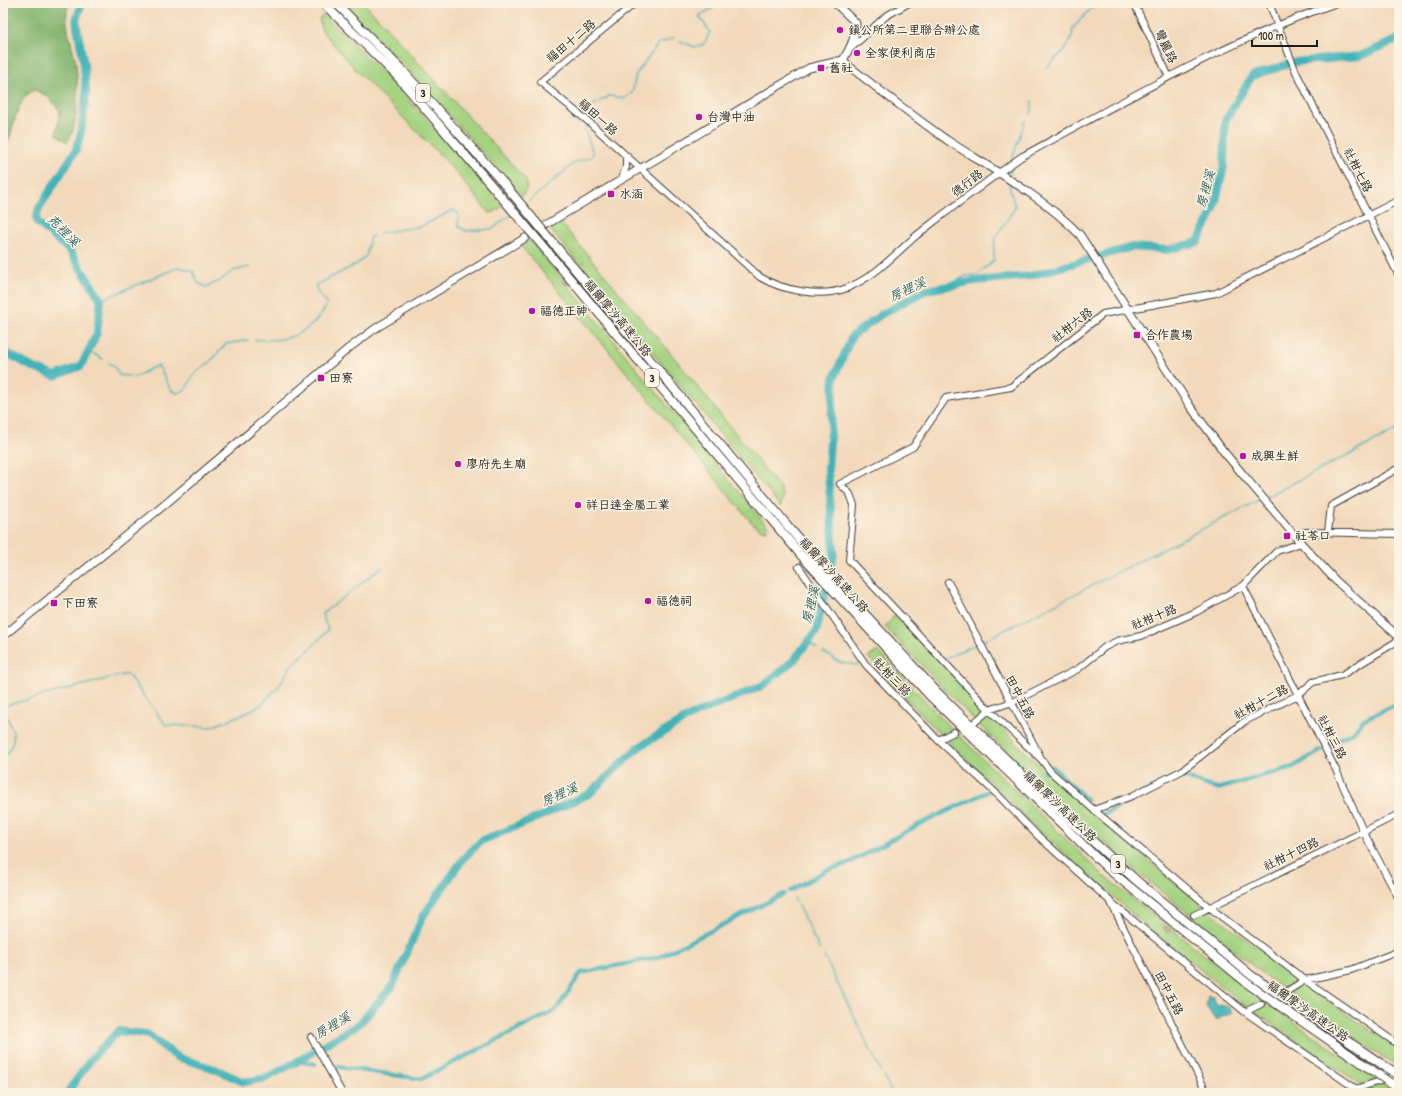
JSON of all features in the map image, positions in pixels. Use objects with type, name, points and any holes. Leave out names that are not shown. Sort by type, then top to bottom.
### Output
[{"type":"highway","name":"福爾摩沙高速公路","points":[[323,3],[332,10],[397,76],[541,244],[763,511],[873,636],[931,697],[1107,868],[1248,984],[1399,1088]]},
{"type":"highway","name":"福爾摩沙高速公路","points":[[337,3],[403,71],[505,185],[826,572],[882,630],[936,690],[1068,819],[1137,881],[1252,976],[1399,1075]]},
{"type":"main road","points":[[544,226],[809,68],[843,60],[850,49],[856,30],[856,23],[835,3]]},
{"type":"main road","points":[[843,60],[850,67],[947,140],[999,172],[1065,221],[1080,235],[1194,412],[1224,452],[1300,542],[1341,585],[1399,637]]},
{"type":"main road","points":[[3,636],[163,506],[355,344],[376,328],[525,238]]},
{"type":"street","name":"福田十二路","points":[[540,82],[635,3]]},
{"type":"street","points":[[850,49],[886,16],[909,3]]},
{"type":"street","name":"社柑七路","points":[[1269,3],[1297,74],[1399,276]]},
{"type":"street","name":"德行路","points":[[640,169],[760,277],[780,287],[819,293],[846,289],[870,276],[917,236],[999,172],[1021,157],[1169,77],[1278,25],[1337,3]]},
{"type":"street","name":"彎麗路","points":[[1135,4],[1169,77]]},
{"type":"street","name":"福田一路","points":[[540,82],[640,169]]},
{"type":"street","points":[[622,179],[626,167],[626,156]]},
{"type":"street","name":"社柑六路","points":[[989,710],[849,560],[854,505],[850,494],[840,484],[913,447],[946,398],[1011,387],[1103,314],[1216,293],[1399,200]]},
{"type":"street","points":[[1399,468],[1331,506],[1328,532],[1399,534]]},
{"type":"street","name":"社柑十路","points":[[989,710],[1010,703],[1078,669],[1117,641],[1141,636],[1196,612],[1243,586],[1277,552],[1300,542],[1305,532],[1328,532]]},
{"type":"street","name":"社柑三路","points":[[799,566],[874,676],[938,740],[1000,796],[1037,835],[1112,903],[1245,1012],[1362,1093]]},
{"type":"street","name":"田中五路","points":[[948,582],[1010,703],[1043,762]]},
{"type":"street","name":"社柑三路","points":[[1243,586],[1336,770],[1363,831],[1399,899]]},
{"type":"street","name":"社柑十二路","points":[[1094,810],[1132,796],[1183,770],[1245,721],[1298,695],[1313,682],[1342,675],[1399,640]]},
{"type":"street","points":[[975,722],[989,710],[1043,762],[1051,772],[1209,907],[1305,980],[1399,1045]]},
{"type":"street","points":[[938,740],[954,732]]},
{"type":"street","name":"社柑十四路","points":[[1194,915],[1399,814]]},
{"type":"street","name":"田中五路","points":[[1112,903],[1207,1093]]},
{"type":"street","points":[[1286,992],[1305,980],[1351,970],[1399,951]]},
{"type":"street","points":[[1245,1012],[1261,1004]]},
{"type":"street","points":[[311,1038],[331,1071],[342,1093]]},
{"type":"street","points":[[1343,1093],[1399,1075]]},
{"type":"green space","points":[[3,3],[69,3],[67,10],[67,25],[75,56],[77,104],[74,126],[67,142],[56,134],[60,111],[48,97],[35,90],[29,93],[21,104],[9,139],[7,142],[3,141],[3,58],[9,40],[3,26]]},
{"type":"green space","points":[[340,3],[364,3],[526,180],[527,188],[522,196],[408,70]]},
{"type":"green space","points":[[323,15],[416,108],[503,206],[494,212],[489,213],[448,163],[355,69],[322,31],[319,18]]},
{"type":"green space","points":[[560,222],[672,355],[780,488],[783,497],[781,507],[549,228]]},
{"type":"green space","points":[[530,240],[769,528],[767,530],[761,530],[753,524],[521,246]]},
{"type":"green space","points":[[895,615],[1030,757],[1095,817],[1202,905],[1304,984],[1399,1050],[1399,1068],[1264,975],[1141,875],[1075,817],[977,723],[885,627]]},
{"type":"green space","points":[[878,651],[947,724],[1105,877],[1258,997],[1395,1093],[1373,1093],[1242,1003],[1138,919],[1041,833],[996,787],[946,740],[910,702],[897,691],[868,657]]},
{"type":"water","points":[[1208,996],[1213,997],[1217,1006],[1222,1005],[1230,1008],[1232,1013],[1215,1020],[1206,1006]]},
{"type":"waterway","name":"苑裡溪","points":[[3,351],[32,367],[55,376],[81,366],[97,333],[101,300],[69,250],[38,223],[36,218],[39,208],[76,150],[81,133],[86,92],[84,65],[76,20],[82,3]]},
{"type":"waterway","points":[[680,41],[695,47],[704,44],[710,32],[699,16],[721,3]]},
{"type":"waterway","points":[[1046,68],[1064,50],[1070,41],[1073,28],[1096,3]]},
{"type":"waterway","points":[[588,117],[590,107],[609,96],[625,98],[632,93],[636,74],[658,44],[674,38]]},
{"type":"waterway","name":"房裡溪","points":[[67,1093],[91,1059],[118,1031],[147,1034],[177,1057],[215,1069],[244,1082],[266,1078],[298,1061],[359,1024],[392,987],[423,916],[463,859],[481,841],[530,821],[589,794],[639,747],[692,715],[762,686],[793,661],[816,632],[834,553],[828,471],[834,378],[852,336],[882,314],[927,290],[975,281],[1030,276],[1132,247],[1168,250],[1198,242],[1214,209],[1224,167],[1225,121],[1252,76],[1295,62],[1360,56],[1399,39]]},
{"type":"waterway","points":[[1030,114],[1032,112],[1032,101]]},
{"type":"waterway","points":[[1012,159],[1025,121]]},
{"type":"waterway","points":[[529,201],[574,163],[591,157],[593,153],[585,130],[586,125]]},
{"type":"waterway","points":[[1010,175],[1011,168]]},
{"type":"waterway","points":[[947,286],[966,276],[977,275],[994,260],[994,245],[996,237],[1015,207],[1009,184]]},
{"type":"waterway","points":[[380,233],[422,226],[453,210],[459,214],[458,226],[466,231],[492,229],[512,214]]},
{"type":"waterway","points":[[255,340],[287,338],[300,333],[316,321],[327,304],[316,290],[316,285],[357,264],[366,256],[370,237],[373,236]]},
{"type":"waterway","points":[[101,300],[179,267],[193,271],[198,283],[206,287],[218,282],[233,271],[250,267]]},
{"type":"waterway","points":[[109,363],[114,366],[119,375],[135,377],[158,365],[171,390],[178,393],[186,389],[194,374],[210,362],[226,344],[248,340]]},
{"type":"waterway","points":[[88,351],[103,359]]},
{"type":"waterway","points":[[1266,497],[1399,429]]},
{"type":"waterway","points":[[981,642],[1259,500]]},
{"type":"waterway","points":[[3,706],[122,675],[128,675],[166,725],[211,727],[244,714],[262,704],[279,686],[291,666],[328,630],[322,614],[382,567]]},
{"type":"waterway","points":[[808,642],[817,648]]},
{"type":"waterway","points":[[944,659],[978,643]]},
{"type":"waterway","points":[[823,652],[841,663],[858,665]]},
{"type":"waterway","points":[[1328,746],[1354,731],[1364,719],[1399,703]]},
{"type":"waterway","points":[[3,710],[10,723],[13,734],[12,746],[3,758]]},
{"type":"waterway","points":[[1102,815],[1177,776],[1184,777],[1217,789],[1293,767],[1322,750]]},
{"type":"waterway","points":[[1044,772],[1053,767],[1087,800]]},
{"type":"waterway","points":[[790,891],[827,870],[849,863],[918,825],[987,792]]},
{"type":"waterway","points":[[556,1010],[581,973],[659,957],[784,894]]},
{"type":"waterway","points":[[794,898],[820,950]]},
{"type":"waterway","points":[[824,956],[881,1071]]},
{"type":"waterway","points":[[332,1066],[421,1079],[552,1012]]},
{"type":"waterway","points":[[298,1061],[315,1064]]},
{"type":"waterway","points":[[884,1077],[892,1093]]},
{"type":"tunnel","points":[[564,285],[582,263]]},
{"type":"tunnel","points":[[1164,931],[1194,915]]},
{"type":"tunnel","points":[[1261,1004],[1283,994]]},
{"type":"place","name":"鎮公所第二里聯合辦公處","points":[[840,30]]},
{"type":"place","name":"全家便利商店","points":[[857,53]]},
{"type":"place","name":"舊社","points":[[821,68]]},
{"type":"place","name":"台灣中油","points":[[699,117]]},
{"type":"place","name":"水涵","points":[[611,194]]},
{"type":"place","name":"福德正神","points":[[532,311]]},
{"type":"place","name":"合作農場","points":[[1137,335]]},
{"type":"place","name":"田寮","points":[[321,378]]},
{"type":"place","name":"成興生鮮","points":[[1243,456]]},
{"type":"place","name":"廖府先生廟","points":[[458,464]]},
{"type":"place","name":"祥日達金屬工業","points":[[578,505]]},
{"type":"place","name":"社苓口","points":[[1287,536]]},
{"type":"place","name":"福德祠","points":[[648,601]]},
{"type":"place","name":"下田寮","points":[[54,603]]}]
